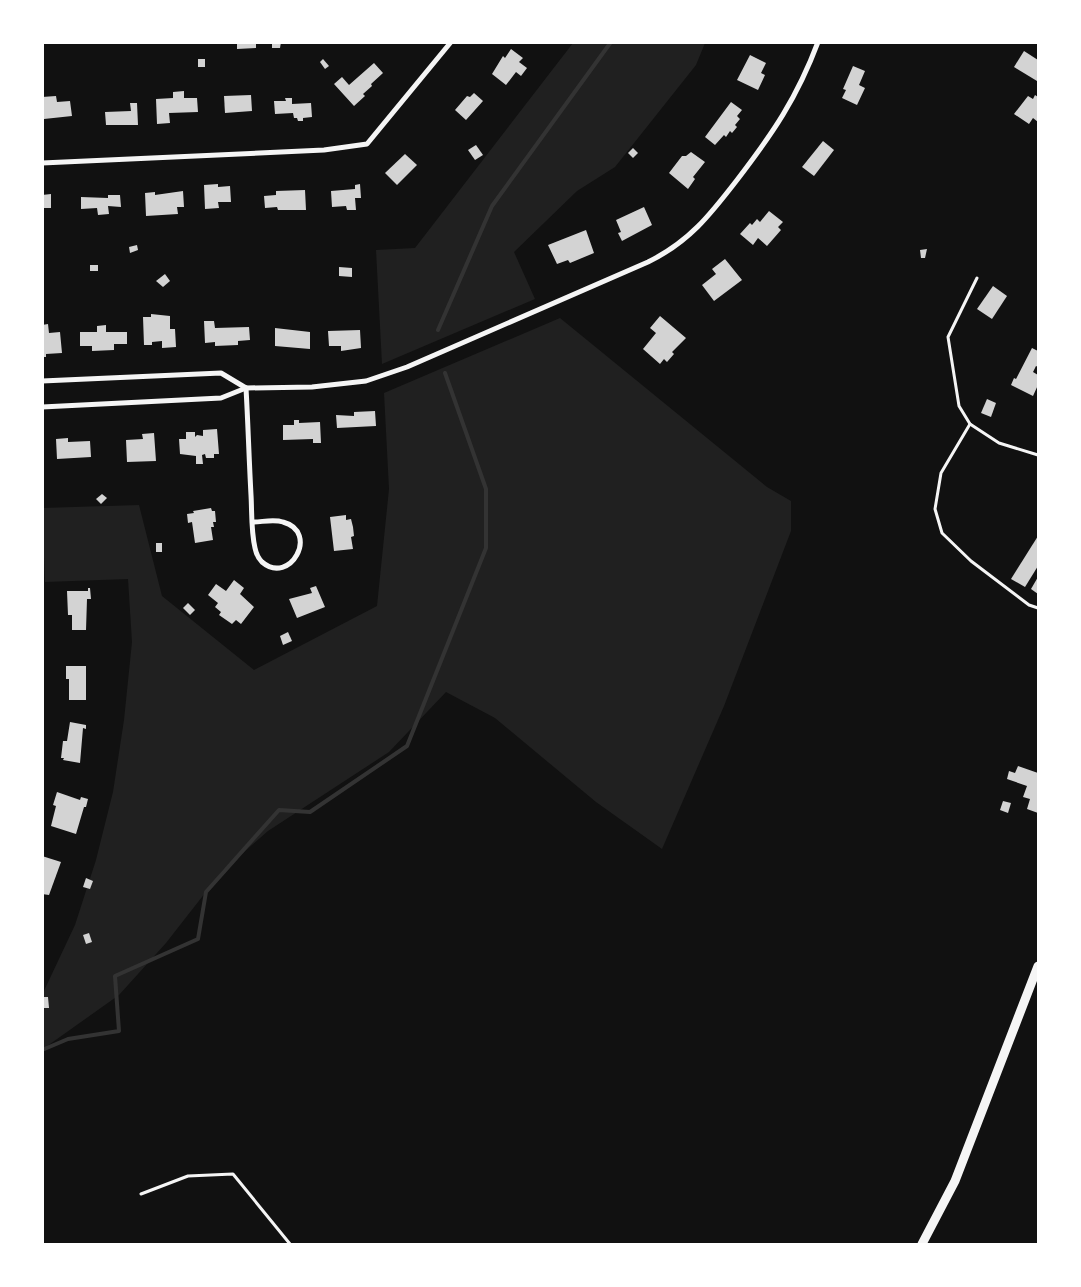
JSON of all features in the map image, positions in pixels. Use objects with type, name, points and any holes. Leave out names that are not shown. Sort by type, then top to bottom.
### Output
[{"type":"main road","points":[[922,1244],[955,1181],[1038,966]]},
{"type":"street","points":[[42,163],[324,150],[366,144],[451,42]]},
{"type":"street","points":[[42,407],[222,398],[246,388],[331,386],[383,377],[635,268],[673,249],[706,219],[776,129],[800,88],[818,42]]},
{"type":"street","points":[[42,381],[221,373],[246,388]]},
{"type":"street","points":[[246,388],[253,522],[255,551],[262,562],[279,568],[295,560],[299,553],[301,542],[294,528],[280,521],[253,522]]},
{"type":"lane","points":[[977,278],[948,337],[960,406],[970,424],[999,443],[1038,455]]},
{"type":"lane","points":[[970,424],[941,473],[935,508],[942,533],[971,561],[1029,605],[1038,608]]},
{"type":"lane","points":[[141,1194],[188,1176],[233,1174],[290,1244]]},
{"type":"shaded area","points":[[573,43],[705,43],[696,65],[615,167],[577,191],[514,252],[535,299],[382,364],[376,250],[415,248]]},
{"type":"shaded area","points":[[560,318],[767,487],[791,501],[791,531],[724,706],[662,849],[596,802],[495,718],[446,692],[389,752],[268,831],[223,870],[166,943],[119,995],[43,1049],[43,993],[75,925],[96,860],[113,792],[124,720],[132,642],[128,579],[45,582],[42,508],[139,505],[162,596],[254,670],[377,606],[389,489],[384,393]]},
{"type":"building","points":[[237,42],[256,42],[256,48],[237,49]]},
{"type":"building","points":[[272,42],[281,42],[280,48],[272,48]]},
{"type":"building","points":[[511,49],[523,58],[519,62],[527,68],[521,76],[516,72],[506,85],[492,74],[503,56],[505,58]]},
{"type":"building","points":[[1024,51],[1038,60],[1037,81],[1014,67]]},
{"type":"building","points":[[750,55],[766,63],[761,73],[765,75],[758,90],[737,80]]},
{"type":"building","points":[[198,59],[205,59],[205,67],[198,67]]},
{"type":"building","points":[[323,59],[329,66],[325,69],[320,62]]},
{"type":"building","points":[[374,63],[383,73],[371,84],[372,86],[363,94],[365,96],[354,106],[334,84],[342,77],[349,85]]},
{"type":"building","points":[[853,66],[865,71],[859,85],[865,88],[857,105],[842,98],[846,90],[843,89]]},
{"type":"building","points":[[184,91],[184,98],[197,98],[198,112],[169,113],[170,123],[157,124],[156,99],[173,98],[173,92]]},
{"type":"building","points":[[474,93],[483,101],[466,120],[455,110],[467,96],[470,97]]},
{"type":"building","points":[[251,95],[252,111],[225,113],[224,96]]},
{"type":"building","points":[[1035,95],[1038,97],[1038,122],[1033,118],[1029,124],[1014,114],[1028,96],[1033,99]]},
{"type":"building","points":[[56,96],[57,102],[70,101],[72,116],[44,119],[42,97]]},
{"type":"building","points":[[285,98],[292,98],[292,104],[311,103],[312,117],[303,118],[303,121],[298,121],[297,118],[294,118],[293,113],[275,114],[274,101],[286,101]]},
{"type":"building","points":[[731,102],[742,110],[737,116],[740,119],[732,133],[730,131],[726,137],[724,135],[715,145],[705,137]]},
{"type":"building","points":[[130,103],[137,103],[138,125],[106,125],[105,112],[131,111]]},
{"type":"building","points":[[823,141],[834,150],[814,176],[802,167]]},
{"type":"building","points":[[476,145],[483,155],[475,160],[468,150]]},
{"type":"building","points":[[633,148],[638,153],[633,158],[628,153]]},
{"type":"building","points":[[691,152],[705,162],[693,177],[695,179],[688,189],[669,173],[682,156],[686,156]]},
{"type":"building","points":[[405,154],[417,165],[397,185],[385,173]]},
{"type":"building","points":[[218,184],[218,187],[230,186],[231,202],[218,202],[219,208],[205,209],[204,185]]},
{"type":"building","points":[[360,184],[361,198],[355,198],[356,210],[347,210],[346,206],[332,207],[331,191],[355,189],[355,185]]},
{"type":"building","points":[[305,190],[306,210],[278,210],[277,207],[265,208],[264,196],[276,195],[276,191]]},
{"type":"building","points":[[183,191],[184,207],[177,207],[178,214],[146,216],[145,193],[155,192],[155,195]]},
{"type":"building","points":[[51,194],[51,208],[42,208],[42,195]]},
{"type":"building","points":[[108,195],[120,195],[121,207],[108,206],[109,214],[98,215],[97,208],[81,209],[81,197],[108,198]]},
{"type":"building","points":[[644,207],[652,225],[622,241],[618,233],[621,232],[616,220]]},
{"type":"building","points":[[769,211],[783,222],[778,227],[781,230],[767,246],[758,238],[753,245],[740,234],[750,223],[752,225],[757,219],[760,222]]},
{"type":"building","points":[[586,230],[594,253],[570,263],[568,260],[557,264],[548,245]]},
{"type":"building","points":[[137,245],[138,250],[130,253],[129,247]]},
{"type":"building","points":[[927,249],[925,258],[921,258],[920,250]]},
{"type":"building","points":[[725,259],[742,280],[714,301],[702,285],[716,274],[712,269]]},
{"type":"building","points":[[90,265],[98,265],[98,271],[90,271]]},
{"type":"building","points":[[339,267],[352,268],[352,277],[339,276]]},
{"type":"building","points":[[165,274],[170,281],[163,287],[156,281]]},
{"type":"building","points":[[993,286],[1007,296],[992,319],[977,309]]},
{"type":"building","points":[[151,314],[170,316],[170,329],[175,329],[176,347],[162,348],[162,341],[152,342],[152,345],[144,345],[143,317],[151,317]]},
{"type":"building","points":[[660,316],[686,338],[672,352],[674,354],[667,362],[664,359],[660,364],[643,349],[656,333],[650,328]]},
{"type":"building","points":[[204,321],[214,321],[215,328],[249,327],[250,340],[238,341],[238,345],[215,346],[215,342],[205,343]]},
{"type":"building","points":[[48,324],[49,333],[60,332],[62,353],[46,354],[46,357],[42,357],[42,325]]},
{"type":"building","points":[[106,325],[106,332],[127,332],[127,344],[114,344],[114,350],[92,351],[92,346],[80,346],[80,332],[97,332],[97,326]]},
{"type":"building","points":[[275,328],[310,332],[310,349],[275,346]]},
{"type":"building","points":[[360,330],[361,348],[341,351],[341,346],[329,346],[328,331]]},
{"type":"building","points":[[1032,348],[1038,351],[1038,367],[1036,366],[1033,372],[1038,375],[1038,385],[1033,396],[1011,385]]},
{"type":"building","points":[[987,399],[996,403],[991,417],[981,413]]},
{"type":"building","points":[[375,411],[376,426],[337,428],[336,415],[354,416],[354,412]]},
{"type":"building","points":[[294,420],[299,420],[299,423],[320,422],[321,443],[313,443],[313,439],[283,440],[283,425],[294,425]]},
{"type":"building","points":[[217,429],[219,454],[214,454],[214,458],[206,458],[205,454],[202,455],[203,464],[196,464],[196,456],[180,454],[179,439],[186,439],[186,432],[195,432],[195,437],[197,435],[203,436],[203,430]]},
{"type":"building","points":[[154,433],[156,461],[127,462],[126,440],[143,439],[142,434]]},
{"type":"building","points":[[68,438],[68,442],[90,441],[91,457],[57,459],[56,439]]},
{"type":"building","points":[[102,494],[107,498],[101,504],[96,499]]},
{"type":"building","points":[[211,508],[212,511],[215,511],[216,522],[213,522],[214,527],[211,527],[213,540],[195,543],[192,522],[188,523],[187,514]]},
{"type":"building","points":[[346,515],[346,520],[351,519],[353,527],[354,536],[351,537],[353,549],[334,551],[330,517]]},
{"type":"building","points":[[1038,536],[1038,566],[1025,587],[1011,579]]},
{"type":"building","points":[[156,543],[162,543],[162,552],[156,552]]},
{"type":"building","points":[[1038,577],[1038,594],[1031,589]]},
{"type":"building","points":[[234,580],[244,588],[240,594],[254,607],[241,624],[236,620],[232,624],[219,615],[221,612],[215,607],[218,603],[208,595],[216,584],[226,591]]},
{"type":"building","points":[[316,586],[325,607],[297,618],[289,599],[312,593],[310,588]]},
{"type":"building","points":[[88,588],[90,588],[91,599],[87,599],[86,630],[72,630],[72,615],[68,615],[67,591],[88,591]]},
{"type":"building","points":[[188,603],[195,610],[190,615],[183,608]]},
{"type":"building","points":[[288,632],[292,641],[283,645],[280,636]]},
{"type":"building","points":[[66,666],[86,666],[86,700],[69,700],[69,679],[66,679]]},
{"type":"building","points":[[70,722],[86,725],[86,729],[83,728],[80,763],[61,758],[63,741],[67,741]]},
{"type":"building","points":[[1018,766],[1038,773],[1038,813],[1027,809],[1030,799],[1023,797],[1027,786],[1007,779],[1009,771],[1015,773]]},
{"type":"building","points":[[57,792],[80,800],[81,797],[88,799],[76,834],[51,826],[56,806],[53,805]]},
{"type":"building","points":[[1003,801],[1011,803],[1008,813],[1000,810]]},
{"type":"building","points":[[42,856],[61,862],[49,895],[42,894]]},
{"type":"building","points":[[86,878],[93,881],[90,889],[83,887]]},
{"type":"building","points":[[89,933],[92,942],[86,944],[83,935]]},
{"type":"building","points":[[42,997],[48,997],[49,1008],[42,1008]]},
{"type":"waterway","points":[[438,330],[492,206],[611,42]]},
{"type":"waterway","points":[[42,1050],[68,1039],[119,1031],[115,976],[198,939],[206,892],[279,810],[310,812],[407,746],[486,548],[486,489],[445,373]]}]
